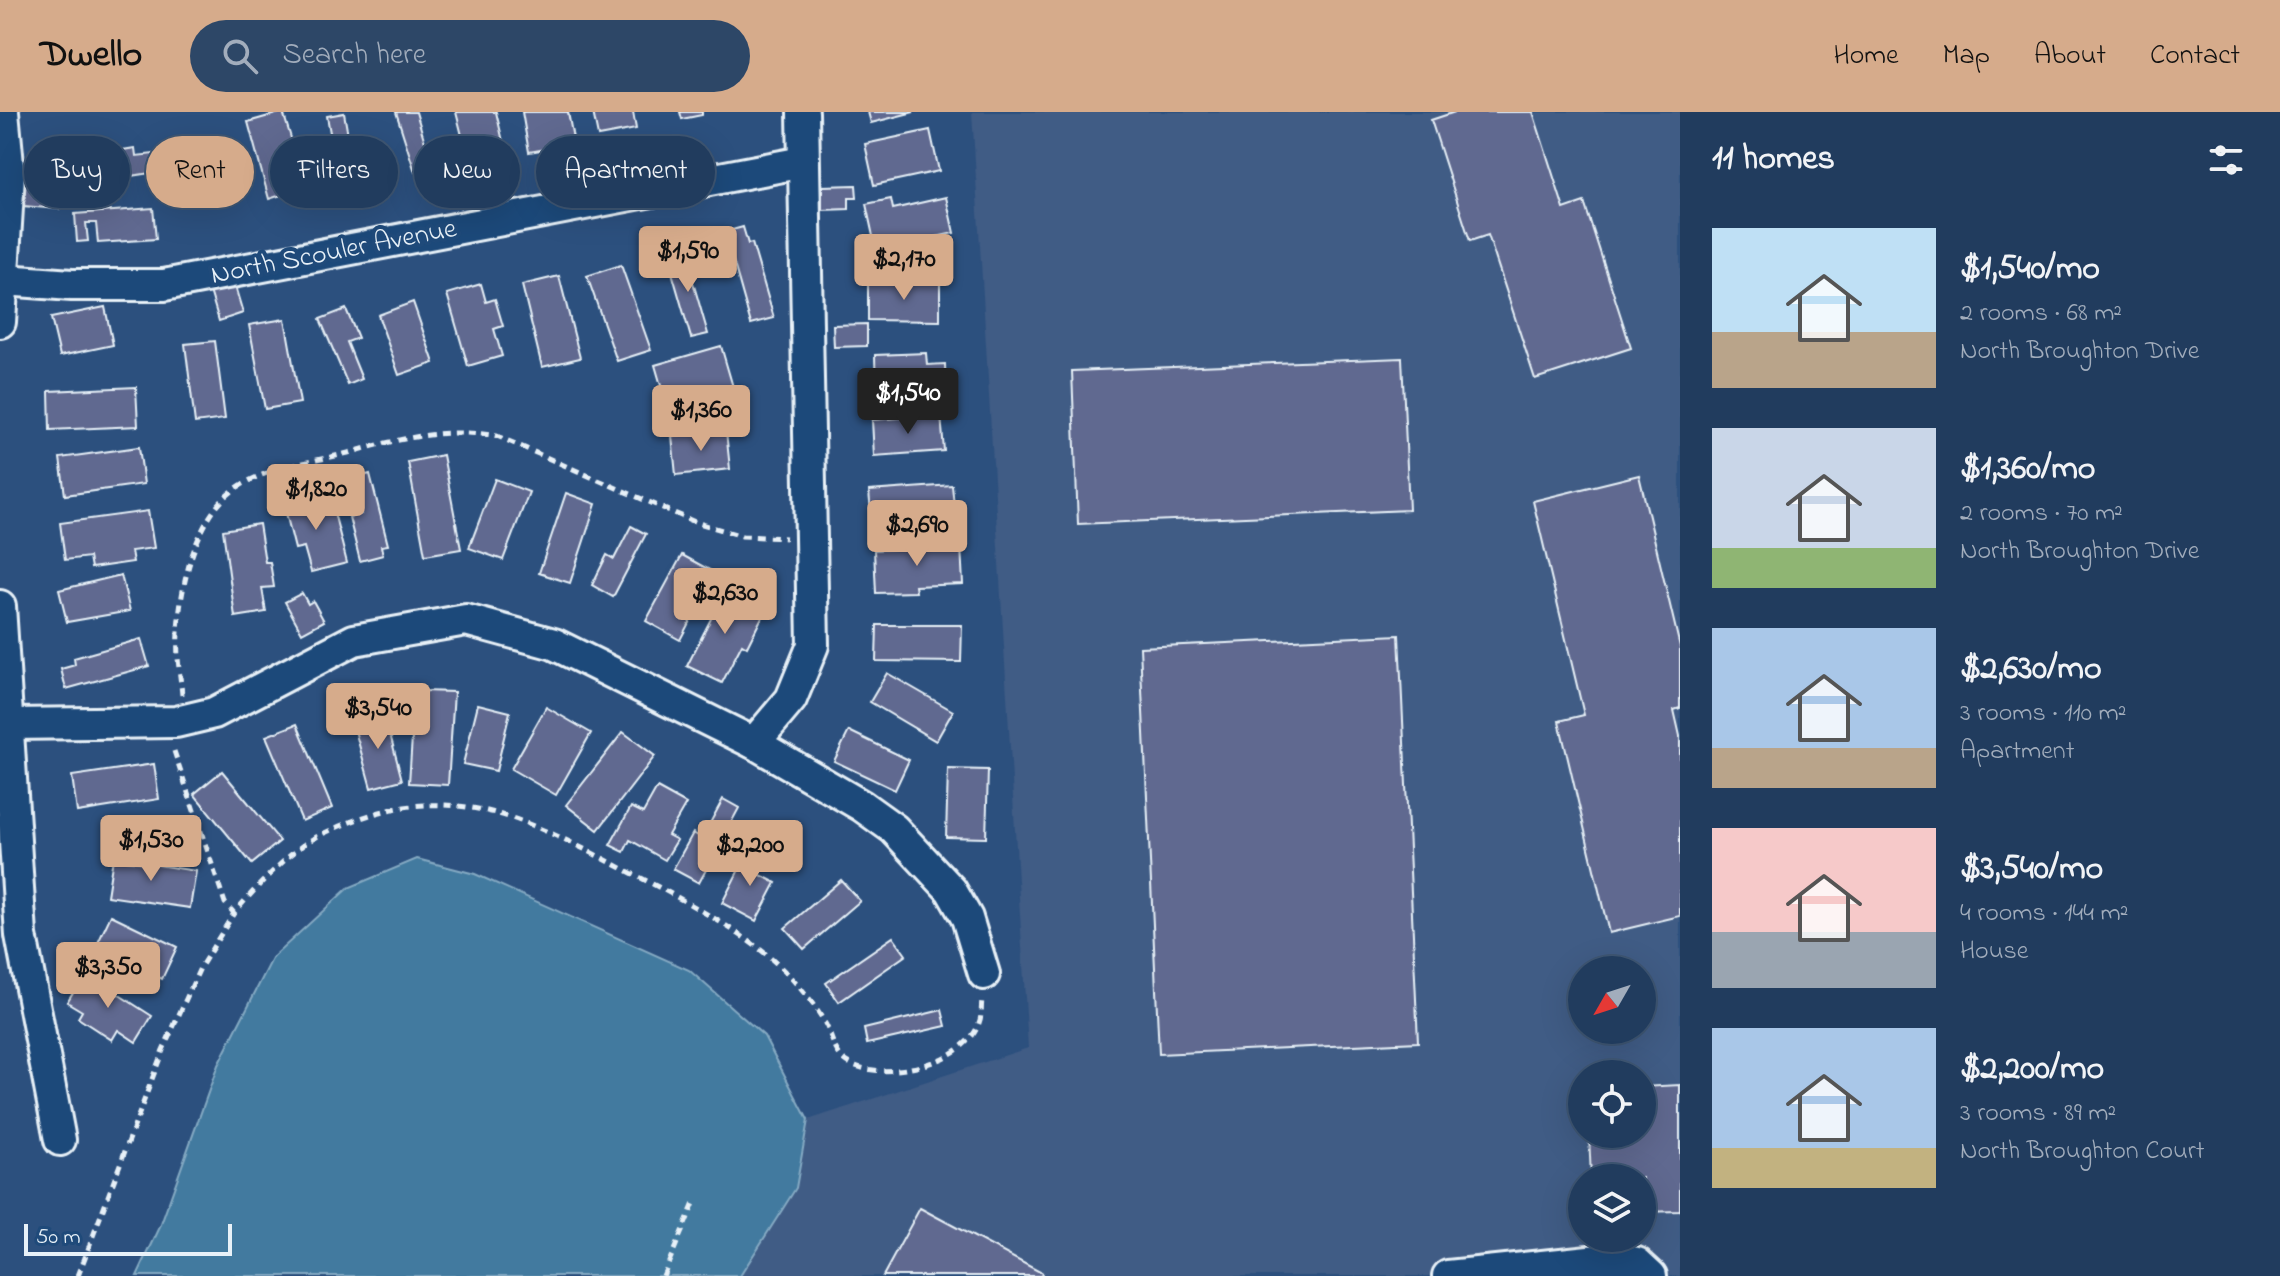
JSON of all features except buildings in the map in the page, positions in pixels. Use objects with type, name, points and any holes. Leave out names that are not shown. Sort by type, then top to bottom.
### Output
[{"type":"street","points":[[0,322],[9,175],[3,112]]},
{"type":"street","points":[[754,743],[791,699],[813,645],[803,112]]},
{"type":"street","name":"North Scouler Avenue","points":[[4,280],[72,285],[164,285],[803,162]]},
{"type":"street","points":[[0,606],[21,935],[60,1140]]},
{"type":"street","points":[[9,724],[176,722],[214,713],[354,640],[466,620],[554,644],[754,743],[894,829],[951,890],[967,918],[984,974]]},
{"type":"street","points":[[1448,1276],[1617,1258],[1637,1263],[1651,1276]]},
{"type":"path","points":[[234,913],[225,903],[171,741],[182,693],[178,656],[185,581],[206,518],[236,488],[263,475],[415,435],[465,431],[497,436],[695,522],[742,536],[811,539]]},
{"type":"path","points":[[78,1276],[163,1050],[200,968],[234,913],[305,844],[341,825],[386,809],[414,804],[456,804],[495,811],[552,833],[645,880],[767,955],[799,987],[846,1061],[870,1070],[904,1071],[949,1056],[964,1044],[979,1025],[984,974]]},
{"type":"path","points":[[663,1276],[695,1201]]},
{"type":"shaded area","points":[[972,112],[1680,112],[1680,1276],[740,1276],[796,1188],[808,1120],[1028,1048]]},
{"type":"shaded area","points":[[417,859],[475,874],[689,970],[764,1036],[808,1120],[796,1188],[740,1276],[137,1276],[160,1227],[218,1065],[273,957],[348,888]]}]
